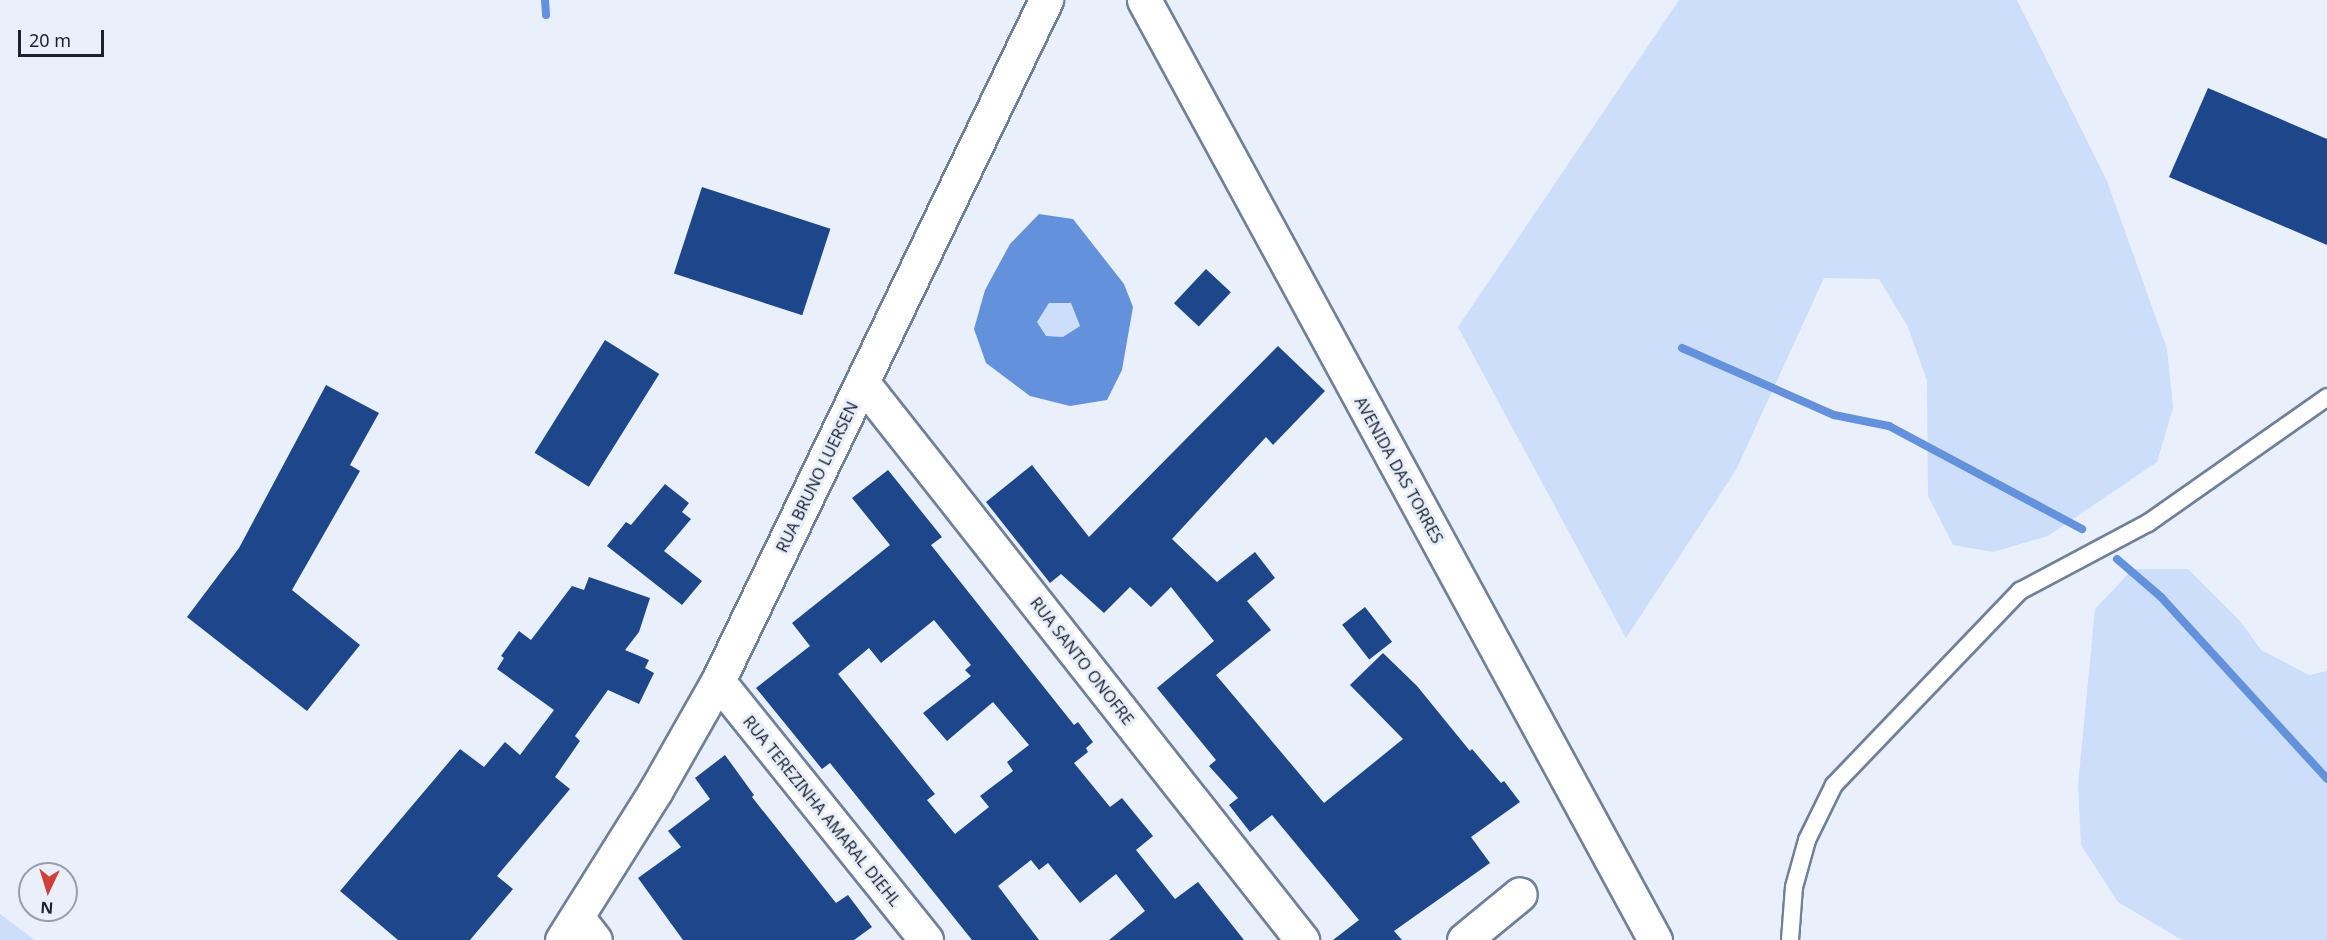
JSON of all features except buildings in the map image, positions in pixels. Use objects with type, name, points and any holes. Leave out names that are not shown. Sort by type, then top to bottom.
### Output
[{"type":"main road","name":"RUA BRUNO LUERSEN","points":[[578,932],[718,681],[1046,0]]},
{"type":"main road","name":"AVENIDA DAS TORRES","points":[[1144,0],[1655,940]]},
{"type":"main road","name":"RUA SANTO ONOFRE","points":[[862,382],[1302,940]]},
{"type":"main road","name":"RUA TEREZINHA AMARAL DIEHL","points":[[718,681],[926,940]]},
{"type":"main road","points":[[1464,940],[1520,894]]},
{"type":"lane","points":[[1790,940],[1794,887],[1807,840],[1834,785],[2020,591],[2148,524],[2327,397]]},
{"type":"shaded area","points":[[1679,0],[2017,0],[2107,181],[2167,349],[2173,408],[2157,462],[2048,536],[1993,552],[1953,545],[1928,496],[1927,381],[1908,327],[1879,279],[1824,278],[1736,470],[1626,638],[1458,327]]},
{"type":"shaded area","points":[[1049,303],[1071,303],[1080,326],[1063,337],[1046,336],[1037,322]]},
{"type":"shaded area","points":[[2133,569],[2188,569],[2241,622],[2261,650],[2309,675],[2327,671],[2327,940],[2182,940],[2118,902],[2081,845],[2078,785],[2095,609]]},
{"type":"shaded area","points":[[0,914],[35,940],[0,940]]},
{"type":"water","points":[[1039,214],[1073,219],[1124,284],[1133,307],[1122,370],[1107,400],[1070,406],[1030,396],[986,363],[974,329],[985,290],[1010,244]],"holes":[[[1049,303],[1071,303],[1080,326],[1063,337],[1046,336],[1037,322]]]},
{"type":"waterway","points":[[545,0],[546,15]]},
{"type":"waterway","points":[[1682,348],[1834,415],[1889,426],[2082,529]]},
{"type":"waterway","points":[[2117,559],[2161,597],[2327,779]]}]
